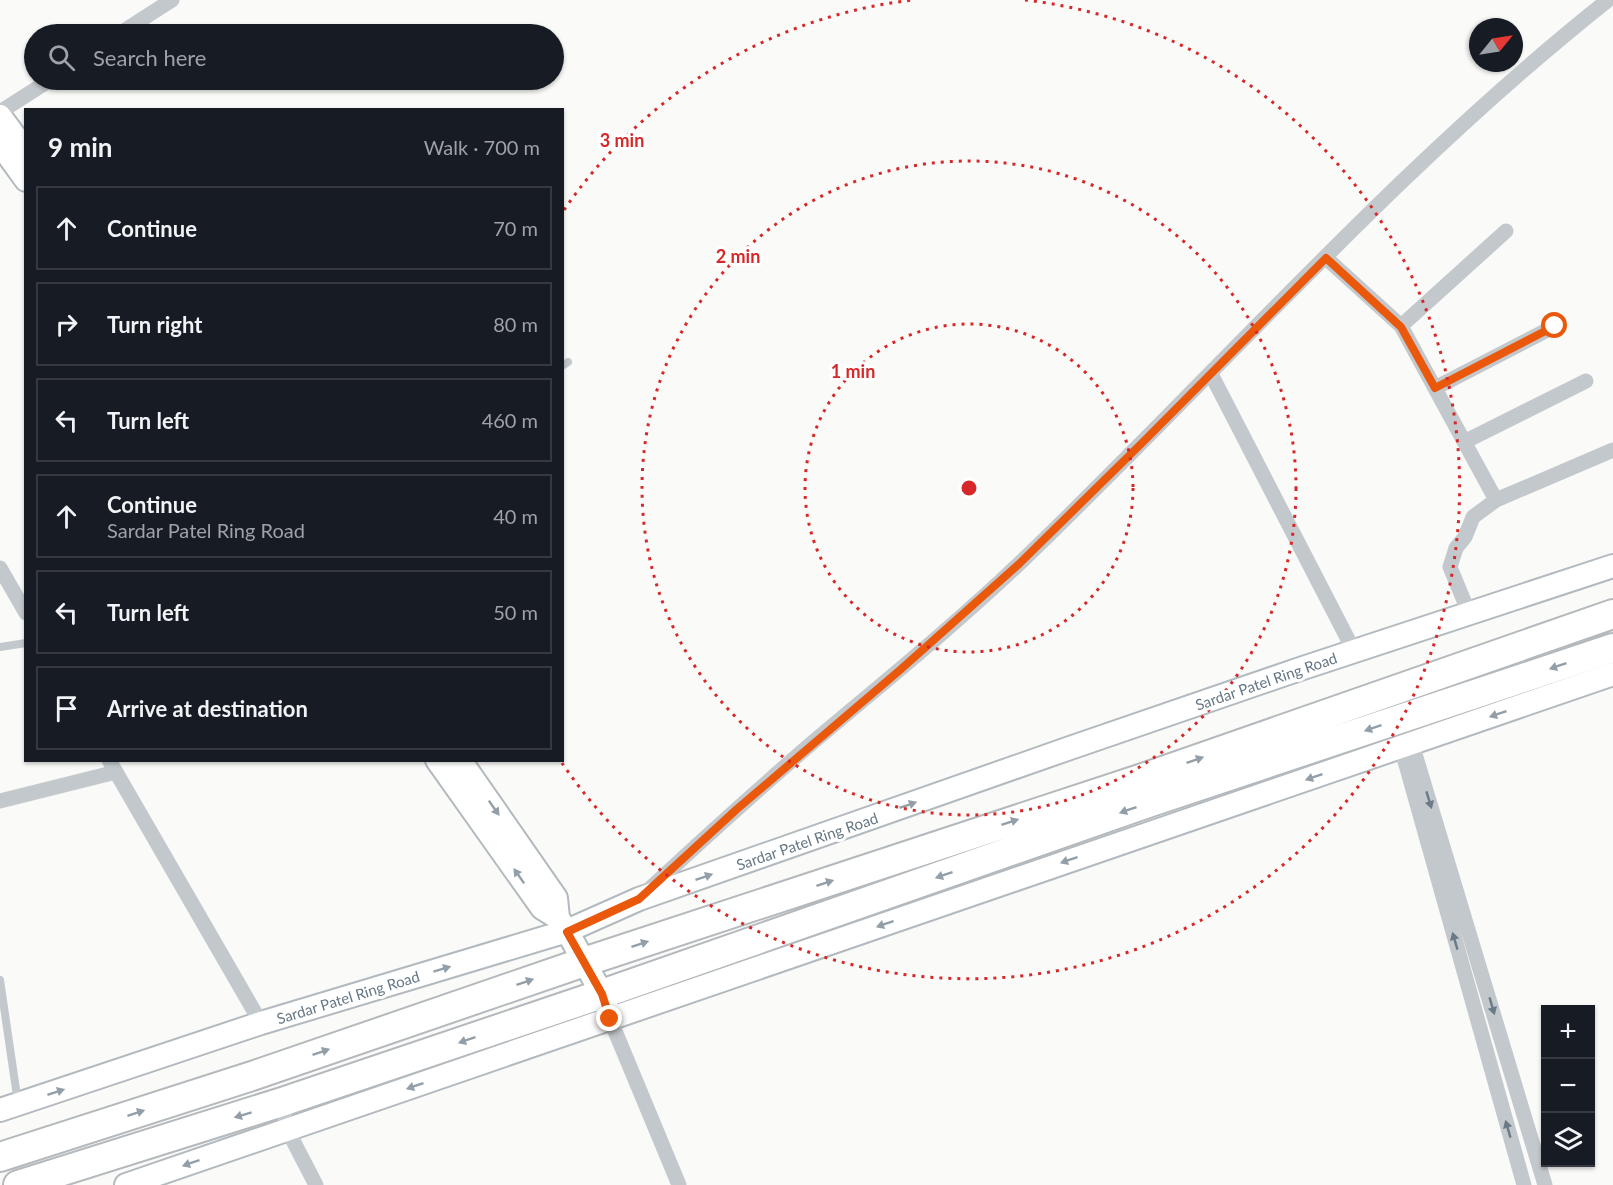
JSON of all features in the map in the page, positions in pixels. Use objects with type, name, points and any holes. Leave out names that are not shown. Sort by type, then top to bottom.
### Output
[{"type":"highway","points":[[18,1185],[75,1167],[285,1116],[606,1007],[1075,815],[1613,614]]},
{"type":"highway","points":[[0,1157],[255,1075],[584,962],[1075,815],[1613,648]]},
{"type":"highway","points":[[65,1136],[75,1167]]},
{"type":"street","points":[[135,24],[172,0]]},
{"type":"street","points":[[639,899],[737,809],[900,670],[1019,564],[1368,215],[1543,52],[1608,0]]},
{"type":"street","points":[[0,112],[34,90]]},
{"type":"street","points":[[0,116],[24,149]]},
{"type":"street","points":[[0,144],[24,177]]},
{"type":"street","points":[[1401,327],[1506,231]]},
{"type":"street","points":[[1326,258],[1401,327],[1496,500]]},
{"type":"street","points":[[1435,388],[1555,326]]},
{"type":"street","points":[[1210,375],[1354,651]]},
{"type":"street","points":[[1464,442],[1586,381]]},
{"type":"street","points":[[1469,613],[1450,567],[1456,548],[1466,537],[1473,517],[1496,500],[1613,450]]},
{"type":"street","name":"Sardar Patel Ring Road","points":[[9,1107],[563,925],[1354,651],[1613,566]]},
{"type":"street","points":[[0,568],[24,610]]},
{"type":"street","points":[[606,1007],[1406,746],[1613,674]]},
{"type":"street","points":[[1406,746],[1524,1185]]},
{"type":"street","points":[[1406,746],[1545,1185]]},
{"type":"street","points":[[438,762],[542,908],[563,925]]},
{"type":"street","points":[[461,762],[556,898],[563,925],[606,1007],[680,1185]]},
{"type":"street","points":[[0,801],[113,766],[261,1023]]},
{"type":"street","points":[[126,1185],[285,1116],[316,1185]]},
{"type":"lane","points":[[0,647],[24,643]]},
{"type":"lane","points":[[0,980],[9,1107]]},
{"type":"route","points":[[610,1019],[602,994],[567,932],[639,899],[812,743],[900,670],[1019,564],[1326,258],[1401,327],[1435,388],[1555,326]]}]
